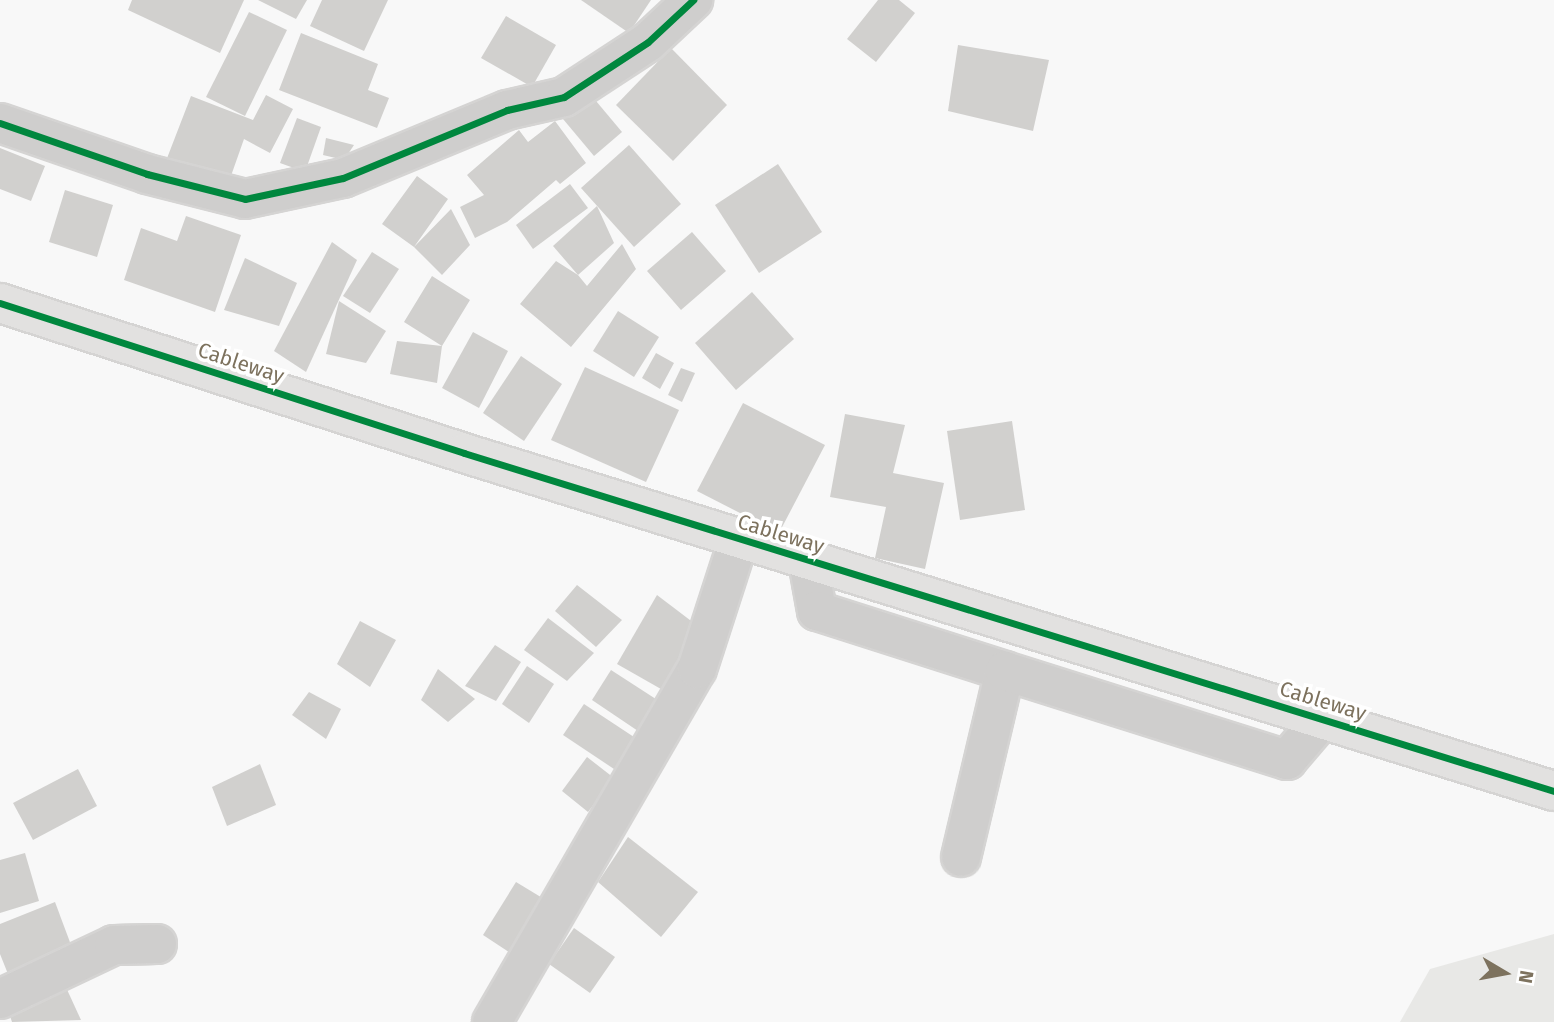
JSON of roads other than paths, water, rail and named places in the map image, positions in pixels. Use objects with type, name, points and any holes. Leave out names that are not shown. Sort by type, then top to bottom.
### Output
[{"type":"street","points":[[0,123],[148,174],[245,199],[343,178],[507,110],[564,97],[648,42],[693,0]]},
{"type":"street","name":"Cableway","points":[[0,303],[808,561],[1554,791]]},
{"type":"street","points":[[492,1022],[696,669],[739,539]]},
{"type":"street","points":[[808,561],[817,611],[1287,760],[1322,719]]},
{"type":"street","points":[[961,857],[1005,671]]},
{"type":"street","points":[[0,999],[114,945],[158,944]]}]
